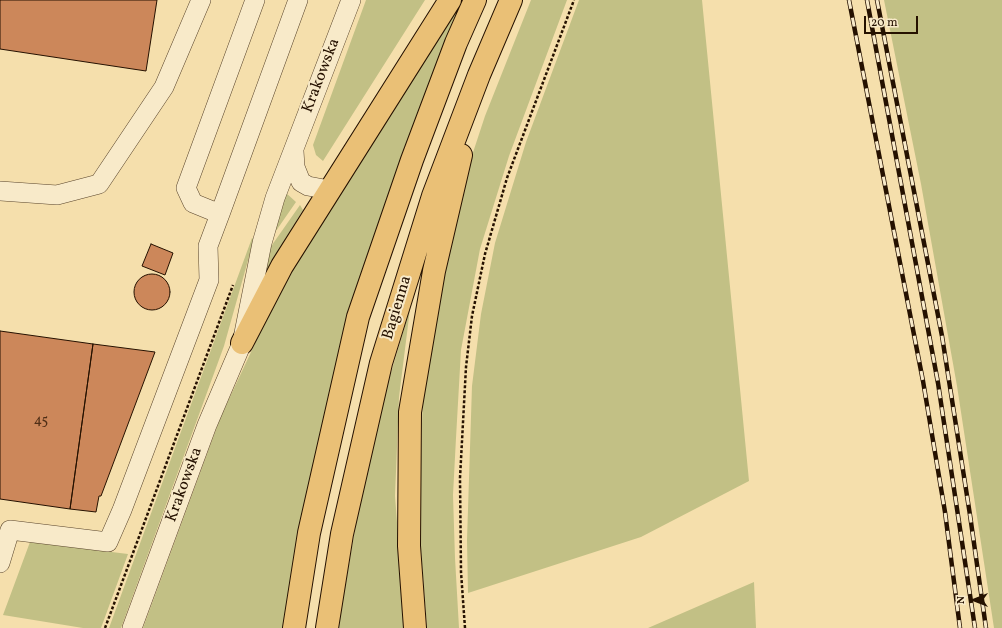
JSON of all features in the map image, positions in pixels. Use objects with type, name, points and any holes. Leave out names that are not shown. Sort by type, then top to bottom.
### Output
[{"type":"main road","points":[[242,343],[282,266],[450,0]]},
{"type":"main road","points":[[294,628],[309,533],[358,317],[412,160],[456,43],[475,0]]},
{"type":"main road","name":"Bagienna","points":[[327,628],[342,534],[381,362],[433,196],[479,75],[512,0]]},
{"type":"main road","points":[[416,628],[409,546],[410,412],[434,271],[479,75]]},
{"type":"street","points":[[0,191],[57,195],[99,184],[164,87],[201,0]]},
{"type":"street","points":[[220,214],[193,203],[186,188],[255,0]]},
{"type":"street","points":[[0,563],[10,530],[108,542],[122,510],[209,280],[208,246],[298,0]]},
{"type":"street","name":"Krakowska","points":[[132,628],[207,425],[242,343],[262,242],[275,198],[351,0]]},
{"type":"street","points":[[294,151],[295,167],[301,182],[308,186],[329,190]]},
{"type":"path","points":[[465,628],[461,572],[460,478],[466,367],[472,316],[485,254],[508,178],[574,0]]},
{"type":"path","points":[[105,628],[236,278]]},
{"type":"shaded area","points":[[366,0],[425,0],[323,161],[316,155],[313,145]]},
{"type":"shaded area","points":[[531,0],[567,0],[509,156],[480,249],[461,350],[453,495],[459,628],[427,628],[419,525],[423,390],[459,195],[485,116]]},
{"type":"shaded area","points":[[579,0],[702,0],[749,481],[641,537],[468,593],[467,540],[472,386],[481,314],[495,243],[526,142]]},
{"type":"shaded area","points":[[884,0],[1002,0],[1002,628],[994,628],[957,386],[921,184]]},
{"type":"shaded area","points":[[458,9],[459,10],[393,180],[369,250],[346,331],[309,482],[283,628],[143,628],[221,416],[274,303],[297,262]]},
{"type":"shaded area","points":[[285,192],[296,202],[269,241]]},
{"type":"shaded area","points":[[300,205],[303,210],[261,279],[265,255]]},
{"type":"shaded area","points":[[252,238],[254,239],[224,346],[121,628],[109,628]]},
{"type":"shaded area","points":[[410,309],[399,397],[395,496],[405,628],[338,628],[357,518],[384,396]]},
{"type":"shaded area","points":[[30,542],[128,554],[101,628],[83,628],[3,615]]},
{"type":"shaded area","points":[[754,582],[756,628],[648,628]]},
{"type":"building","points":[[0,0],[157,0],[146,71],[0,49]]},
{"type":"building","points":[[151,244],[173,253],[165,275],[142,266]]},
{"type":"building","points":[[152,274],[165,279],[170,292],[165,305],[152,310],[139,305],[134,292],[139,279]]},
{"type":"building","points":[[0,331],[93,344],[70,509],[0,499]]},
{"type":"building","points":[[93,344],[155,352],[101,496],[99,496],[96,512],[70,509]]},
{"type":"railway","points":[[849,0],[923,381],[945,512],[960,628]]},
{"type":"railway","points":[[867,0],[938,383],[975,628]]},
{"type":"railway","points":[[877,0],[942,336],[986,628]]}]
